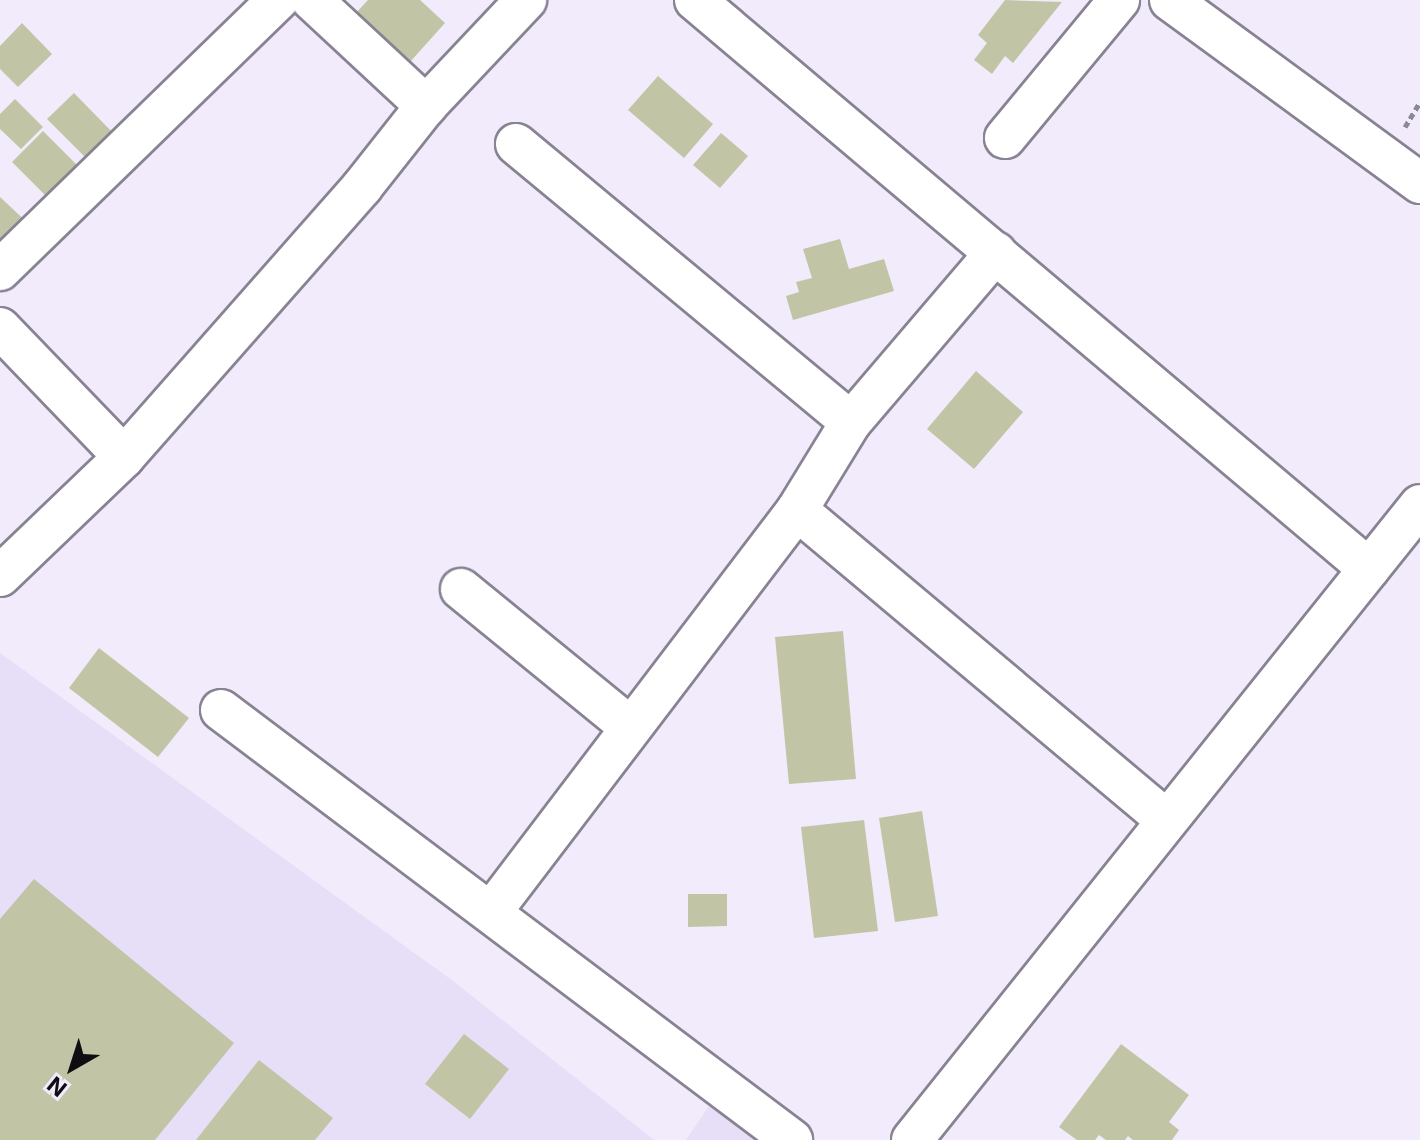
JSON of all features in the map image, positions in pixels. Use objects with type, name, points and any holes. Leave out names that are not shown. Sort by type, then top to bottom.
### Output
[{"type":"street","points":[[0,270],[278,0]]},
{"type":"street","points":[[312,0],[426,106]]},
{"type":"street","points":[[0,576],[124,457],[362,187],[426,106],[526,0]]},
{"type":"street","points":[[695,0],[1369,569]]},
{"type":"street","points":[[1005,138],[1119,0]]},
{"type":"street","points":[[1170,0],[1420,183]]},
{"type":"street","points":[[516,144],[851,422]]},
{"type":"street","points":[[492,911],[797,510],[851,422],[996,252]]},
{"type":"street","points":[[0,328],[124,457]]},
{"type":"street","points":[[912,1140],[1420,505]]},
{"type":"street","points":[[797,510],[1167,821]]},
{"type":"street","points":[[461,589],[630,727]]},
{"type":"street","points":[[221,710],[492,911],[792,1140]]},
{"type":"shaded area","points":[[0,653],[453,981],[654,1140],[0,1140]]},
{"type":"shaded area","points":[[709,1106],[755,1140],[686,1140]]},
{"type":"building","points":[[368,0],[420,0],[445,23],[410,62],[356,13]]},
{"type":"building","points":[[1005,0],[1062,2],[1013,63],[1005,56],[992,74],[974,60],[987,43],[978,35]]},
{"type":"building","points":[[22,23],[52,54],[18,87],[0,69],[0,46]]},
{"type":"building","points":[[658,76],[713,124],[684,158],[628,110]]},
{"type":"building","points":[[74,93],[115,135],[89,161],[47,119]]},
{"type":"building","points":[[15,99],[43,127],[21,149],[0,129],[0,114]]},
{"type":"building","points":[[43,131],[89,177],[58,208],[12,162]]},
{"type":"building","points":[[721,133],[748,156],[720,188],[693,165]]},
{"type":"building","points":[[0,197],[33,228],[0,263]]},
{"type":"building","points":[[840,239],[849,269],[884,259],[894,291],[793,320],[786,296],[799,292],[796,282],[812,278],[803,249]]},
{"type":"building","points":[[976,371],[1023,412],[974,469],[927,429]]},
{"type":"building","points":[[843,631],[856,779],[789,784],[775,637]]},
{"type":"building","points":[[99,648],[189,718],[158,757],[69,688]]},
{"type":"building","points":[[922,811],[938,916],[895,922],[879,818]]},
{"type":"building","points":[[864,820],[878,931],[814,938],[801,827]]},
{"type":"building","points":[[34,879],[234,1043],[155,1140],[0,1140],[0,919]]},
{"type":"building","points":[[688,894],[727,894],[727,926],[688,927]]},
{"type":"building","points":[[464,1034],[509,1069],[470,1119],[425,1084]]},
{"type":"building","points":[[1121,1044],[1189,1095],[1169,1122],[1179,1130],[1172,1140],[1133,1140],[1128,1136],[1125,1140],[1106,1140],[1099,1135],[1095,1140],[1077,1140],[1059,1127]]},
{"type":"building","points":[[259,1060],[333,1118],[315,1140],[196,1140]]}]
